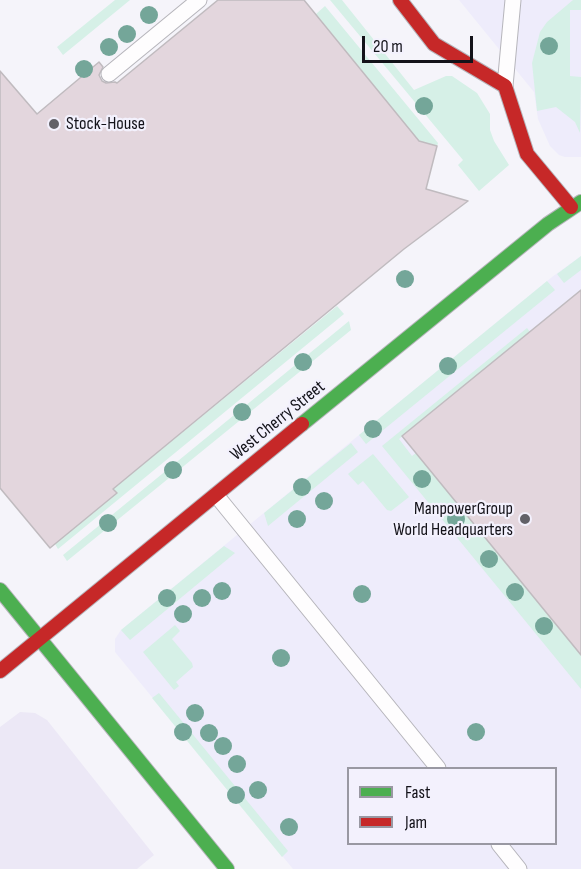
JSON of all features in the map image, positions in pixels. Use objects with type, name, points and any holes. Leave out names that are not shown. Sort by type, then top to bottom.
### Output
[{"type":"street","points":[[400,0],[434,44],[505,86],[527,154],[576,204]]},
{"type":"street","name":"West Cherry Street","points":[[0,671],[477,281],[576,204]]},
{"type":"street","points":[[0,590],[227,869]]},
{"type":"lane","points":[[109,74],[200,0]]},
{"type":"lane","points":[[505,86],[513,0]]},
{"type":"lane","points":[[216,495],[437,767]]},
{"type":"lane","points":[[501,845],[519,869]]},
{"type":"shaded area","points":[[459,0],[581,0],[581,157],[559,155],[550,146],[538,119],[534,92]]},
{"type":"shaded area","points":[[581,256],[581,869],[293,869],[115,652],[115,639],[121,630],[552,277]]},
{"type":"shaded area","points":[[20,712],[35,713],[47,720],[154,855],[137,869],[0,869],[0,727]]},
{"type":"green space","points":[[115,0],[130,0],[63,55],[57,47]]},
{"type":"green space","points":[[330,0],[342,0],[414,90],[446,76],[452,76],[477,93],[490,114],[490,130],[494,141],[509,165],[479,191],[458,165],[463,160]]},
{"type":"green space","points":[[573,0],[581,0],[581,10],[570,10],[570,76],[581,77],[580,133],[575,122],[556,107],[537,111],[532,63],[540,32],[547,22]]},
{"type":"green space","points":[[325,6],[438,143],[437,146],[419,141],[316,14]]},
{"type":"green space","points":[[581,256],[581,270],[564,283],[557,274]]},
{"type":"green space","points":[[547,281],[555,290],[366,444],[359,435]]},
{"type":"green space","points":[[337,306],[344,314],[58,549],[55,544],[116,493],[113,489]]},
{"type":"green space","points":[[349,321],[351,330],[67,561],[63,555]]},
{"type":"green space","points":[[527,328],[530,332],[399,439],[412,456],[416,453],[581,655],[581,689],[382,446]]},
{"type":"green space","points":[[351,443],[358,452],[268,526],[264,513]]},
{"type":"green space","points":[[373,454],[409,497],[391,511],[387,510],[363,481],[358,485],[348,474]]},
{"type":"green space","points":[[224,546],[235,553],[130,640],[121,630]]},
{"type":"green space","points":[[175,625],[180,631],[172,639],[193,667],[176,682],[179,686],[174,690],[143,652]]},
{"type":"green space","points":[[159,693],[288,851],[282,857],[152,698]]},
{"type":"building","points":[[218,0],[304,0],[419,141],[437,146],[426,189],[468,201],[404,249],[113,489],[117,493],[50,548],[0,488],[0,71],[37,114],[99,62],[103,67],[99,75],[102,81],[117,83]]},
{"type":"building","name":"ManpowerGroup World Headquarters","points":[[581,290],[581,655],[402,436]]},
{"type":"traffic: fast","points":[[302,424],[548,224],[581,202]]},
{"type":"traffic: fast","points":[[0,590],[227,869]]},
{"type":"traffic: jam","points":[[400,0],[434,44],[505,86],[527,154],[571,207]]},
{"type":"traffic: jam","points":[[0,671],[302,424]]},
{"type":"place","name":"Stock-House","points":[[54,124]]},
{"type":"place","name":"ManpowerGroup World Headquarters","points":[[525,519]]}]
